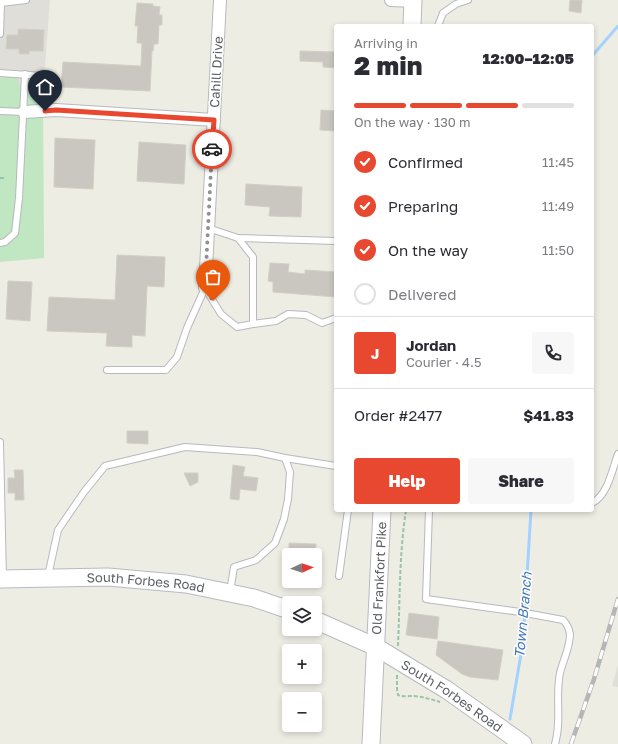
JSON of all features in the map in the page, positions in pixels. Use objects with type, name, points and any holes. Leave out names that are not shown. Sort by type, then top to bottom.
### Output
[{"type":"main road","points":[[412,24],[413,1]]},
{"type":"main road","name":"Old Frankfort Pike","points":[[371,744],[382,512]]},
{"type":"main road","name":"South Forbes Road","points":[[1,579],[108,577],[186,584],[254,598],[282,608]]},
{"type":"main road","name":"South Forbes Road","points":[[322,623],[376,647],[447,690],[523,744]]},
{"type":"street","name":"Cahill Drive","points":[[205,288],[220,0]]},
{"type":"street","points":[[391,0],[413,1]]},
{"type":"street","points":[[24,112],[56,110],[214,120]]},
{"type":"lane","points":[[0,34],[1,3],[26,0]]},
{"type":"lane","points":[[439,24],[443,13],[456,4],[468,0]]},
{"type":"lane","points":[[0,73],[43,76]]},
{"type":"lane","points":[[0,243],[5,242],[15,233],[19,198],[25,74]]},
{"type":"lane","points":[[0,111],[24,112]]},
{"type":"lane","points":[[208,228],[238,238],[334,241]]},
{"type":"lane","points":[[238,238],[253,257],[253,324]]},
{"type":"lane","points":[[205,288],[221,314],[237,328],[276,321],[288,314],[306,315],[322,323],[334,319]]},
{"type":"lane","points":[[107,370],[166,370],[177,357],[187,328],[205,288]]},
{"type":"lane","points":[[0,442],[1,579]]},
{"type":"lane","points":[[48,577],[58,530],[104,466],[185,447],[257,452],[334,466]]},
{"type":"lane","points":[[594,502],[598,500],[606,488],[618,454]]},
{"type":"lane","points":[[229,592],[234,567],[256,560],[275,543],[284,519],[288,499],[290,472],[285,458]]},
{"type":"lane","points":[[339,576],[348,512]]},
{"type":"lane","points":[[429,512],[426,599],[520,612],[563,620],[568,625],[570,634],[568,652],[560,673],[558,729],[555,744]]},
{"type":"path","points":[[0,178],[5,178]]},
{"type":"path","points":[[399,644],[399,597],[403,528],[406,512]]},
{"type":"path","points":[[397,685],[398,695],[430,698],[441,703]]},
{"type":"shaded area","points":[[0,0],[50,0],[43,92],[21,93],[0,78]]},
{"type":"shaded area","points":[[618,665],[618,687],[612,686]]},
{"type":"green space","points":[[17,75],[21,93],[43,92],[44,258],[0,262],[0,78]]},
{"type":"building","points":[[570,0],[582,0],[581,13],[569,11]]},
{"type":"building","points":[[137,3],[153,4],[153,6],[160,7],[159,15],[162,15],[162,25],[159,25],[158,44],[154,44],[152,51],[150,91],[61,87],[63,62],[141,66],[142,43],[137,43],[138,26],[135,26]]},
{"type":"building","points":[[18,29],[44,30],[43,51],[29,51],[29,54],[19,54],[19,49],[6,49],[7,35],[18,35]]},
{"type":"building","points":[[300,51],[334,52],[334,68],[323,67],[323,62],[300,61]]},
{"type":"building","points":[[321,110],[334,111],[334,131],[320,130]]},
{"type":"building","points":[[55,138],[95,140],[93,189],[54,187]]},
{"type":"building","points":[[139,142],[186,145],[184,184],[137,181]]},
{"type":"building","points":[[246,184],[302,187],[301,217],[269,216],[270,207],[245,205]]},
{"type":"building","points":[[117,255],[165,257],[164,287],[147,286],[145,336],[132,335],[132,347],[106,346],[107,333],[47,331],[49,297],[115,300]]},
{"type":"building","points":[[270,263],[289,264],[288,272],[305,274],[305,270],[334,272],[334,297],[273,292],[273,282],[268,281]]},
{"type":"building","points":[[8,281],[32,282],[30,321],[6,319]]},
{"type":"building","points":[[127,431],[148,431],[148,444],[127,443]]},
{"type":"building","points":[[233,465],[245,467],[243,476],[258,478],[256,491],[240,489],[239,500],[230,499]]},
{"type":"building","points":[[14,470],[23,470],[24,500],[15,500],[15,493],[8,493],[8,478],[15,478]]},
{"type":"building","points":[[184,473],[198,473],[198,482],[190,486]]},
{"type":"building","points":[[289,543],[316,544],[316,548],[289,548]]},
{"type":"building","points":[[409,613],[439,617],[437,639],[406,635]]},
{"type":"building","points":[[438,641],[503,650],[498,680],[470,677],[462,674],[436,655]]},
{"type":"waterway","name":"Town Branch","points":[[594,54],[618,26]]},
{"type":"waterway","name":"Town Branch","points":[[510,719],[523,642],[531,512]]},
{"type":"railway","points":[[571,744],[594,679],[618,599]]},
{"type":"way so far","points":[[212,149],[205,288],[213,301]]},
{"type":"route","points":[[45,111],[56,110],[214,120],[212,149]]}]
